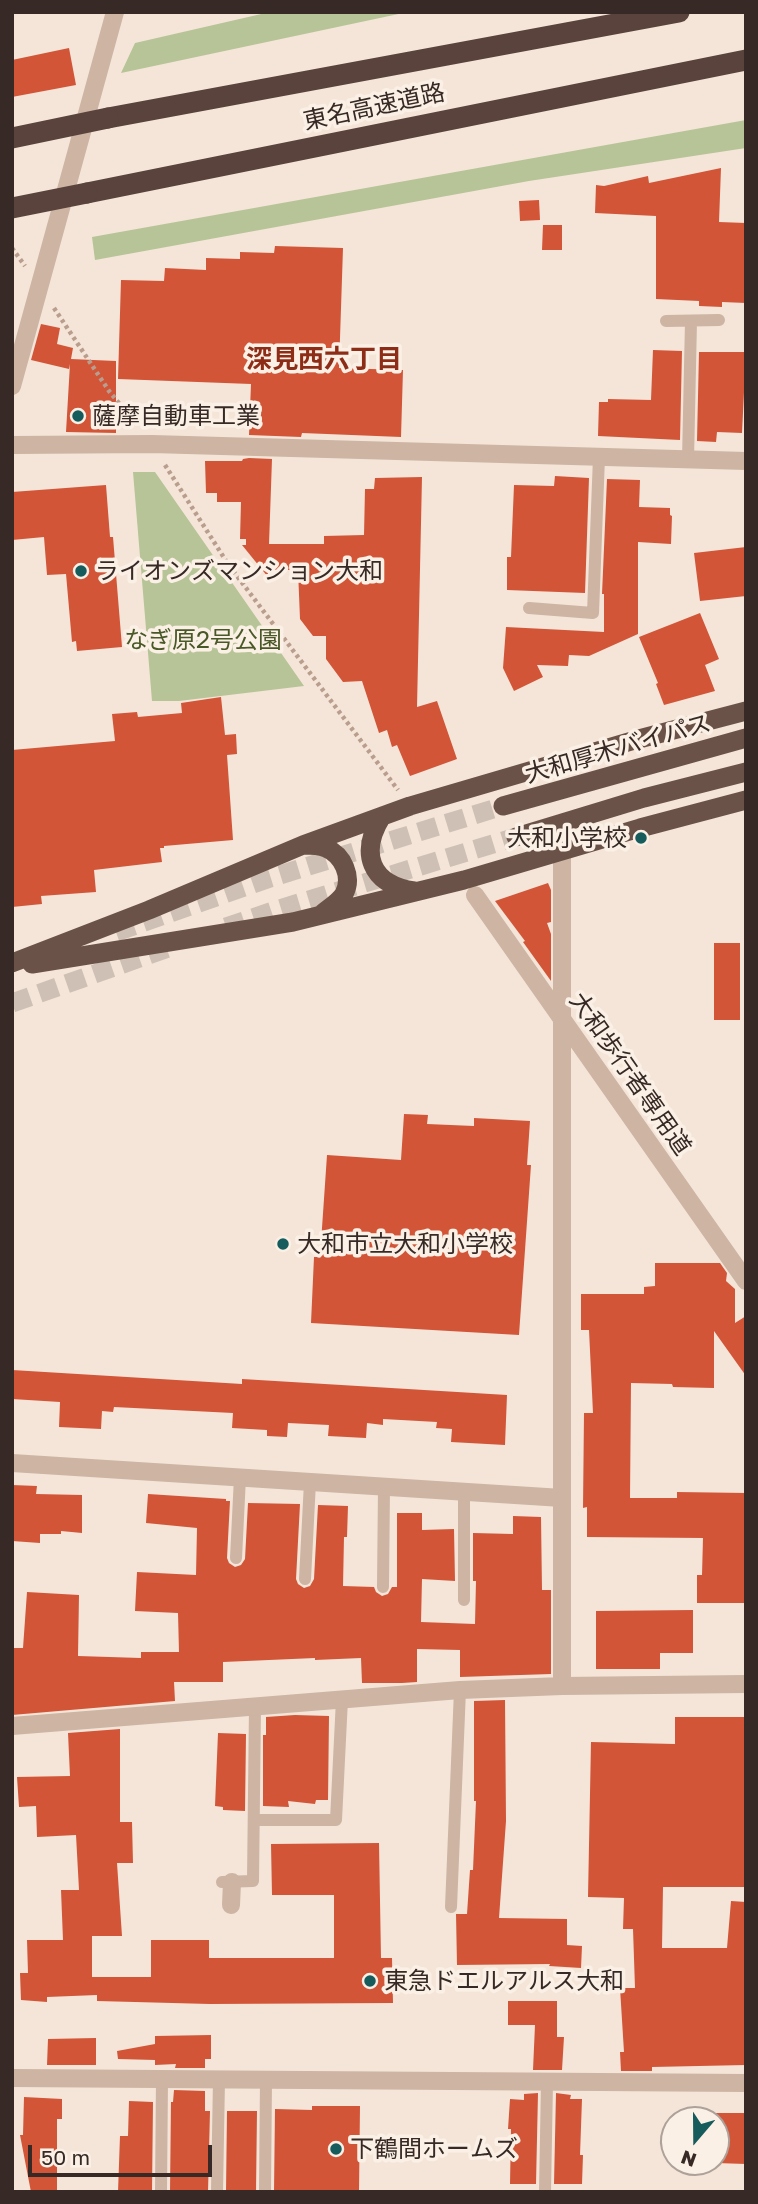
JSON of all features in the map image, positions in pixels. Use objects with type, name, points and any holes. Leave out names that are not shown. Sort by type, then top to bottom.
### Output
[{"type":"highway","name":"東名高速道路","points":[[12,138],[679,12]]},
{"type":"highway","name":"東名高速道路","points":[[12,208],[746,60]]},
{"type":"highway","points":[[12,965],[303,845],[410,806],[635,740],[746,711]]},
{"type":"highway","name":"大和厚木バイパス","points":[[503,806],[746,738]]},
{"type":"highway","points":[[516,837],[644,798],[746,772]]},
{"type":"highway","points":[[12,965],[293,922],[417,892],[746,800]]},
{"type":"highway","points":[[382,816],[371,840],[370,859],[381,877],[395,888],[417,892]]},
{"type":"highway","points":[[303,845],[323,846],[337,854],[348,877],[342,897],[321,915]]},
{"type":"street","points":[[12,386],[115,12]]},
{"type":"street","points":[[12,444],[152,444],[746,461]]},
{"type":"street","points":[[562,851],[562,1686]]},
{"type":"street","name":"大和歩行者専用道","points":[[475,895],[746,1280]]},
{"type":"street","points":[[12,1463],[562,1498]]},
{"type":"street","points":[[12,1726],[460,1690],[746,1684]]},
{"type":"street","points":[[227,1882],[232,1905]]},
{"type":"street","points":[[12,2078],[746,2083]]},
{"type":"lane","points":[[666,321],[719,320]]},
{"type":"lane","points":[[688,460],[691,321]]},
{"type":"lane","points":[[529,608],[593,613],[599,457]]},
{"type":"lane","points":[[236,1558],[240,1477]]},
{"type":"lane","points":[[305,1578],[310,1482]]},
{"type":"lane","points":[[383,1587],[384,1486]]},
{"type":"lane","points":[[464,1491],[464,1600]]},
{"type":"lane","points":[[451,1907],[460,1690]]},
{"type":"lane","points":[[254,1820],[336,1820],[342,1699]]},
{"type":"lane","points":[[227,1882],[253,1881],[255,1706]]},
{"type":"lane","points":[[161,2192],[162,2079]]},
{"type":"lane","points":[[217,2192],[219,2079]]},
{"type":"lane","points":[[265,2192],[266,2079]]},
{"type":"lane","points":[[545,2192],[547,2081]]},
{"type":"path","points":[[12,248],[109,391],[152,444],[228,564],[401,794]]},
{"type":"green space","points":[[270,12],[408,12],[121,73],[135,43]]},
{"type":"green space","points":[[746,120],[746,148],[529,181],[95,260],[92,237]]},
{"type":"green space","name":"なぎ原2号公園","points":[[133,472],[155,472],[304,686],[179,701],[152,701]]},
{"type":"building","points":[[69,48],[76,85],[12,97],[12,60]]},
{"type":"building","points":[[721,168],[719,222],[746,223],[746,303],[722,302],[722,307],[699,306],[699,301],[656,299],[656,216],[595,213],[596,185],[604,186],[648,176],[649,183]]},
{"type":"building","points":[[539,200],[540,220],[520,221],[519,201]]},
{"type":"building","points":[[543,225],[562,225],[562,250],[542,250]]},
{"type":"building","points":[[275,246],[343,248],[339,368],[403,370],[401,437],[302,433],[301,437],[249,435],[251,384],[118,379],[121,280],[164,281],[165,268],[206,270],[206,258],[240,259],[240,252],[274,253]]},
{"type":"building","points":[[41,324],[60,328],[57,344],[73,348],[71,359],[116,361],[116,433],[66,432],[70,364],[69,369],[31,360]]},
{"type":"building","points":[[653,350],[682,351],[680,440],[598,436],[599,402],[608,402],[608,399],[651,400]]},
{"type":"building","points":[[699,352],[746,352],[742,433],[717,432],[716,442],[697,441]]},
{"type":"building","points":[[249,458],[272,459],[269,544],[324,544],[324,536],[364,535],[365,489],[374,489],[375,478],[422,477],[417,707],[437,701],[457,759],[410,776],[397,745],[392,747],[387,730],[379,733],[362,681],[343,682],[326,659],[326,636],[313,636],[300,619],[298,570],[268,570],[268,577],[242,545],[246,545],[246,539],[240,539],[241,502],[217,502],[217,493],[206,493],[205,461],[242,461]]},
{"type":"building","points":[[555,476],[589,478],[585,593],[507,590],[507,557],[511,557],[514,485],[554,486]]},
{"type":"building","points":[[607,479],[640,480],[639,507],[670,508],[672,516],[671,544],[638,542],[638,634],[589,656],[569,655],[568,666],[537,665],[543,677],[514,691],[503,668],[506,627],[604,632],[602,594]]},
{"type":"building","name":"ライオンズマンション大和","points":[[106,485],[122,647],[77,651],[76,641],[72,642],[66,574],[47,575],[44,537],[12,540],[12,492]]},
{"type":"building","points":[[746,547],[746,596],[700,601],[694,553]]},
{"type":"building","points":[[700,613],[719,659],[705,665],[715,691],[664,705],[639,637]]},
{"type":"building","points":[[221,697],[225,735],[236,734],[237,754],[227,755],[233,840],[164,846],[160,848],[162,862],[94,870],[96,892],[41,896],[42,904],[12,907],[12,750],[115,741],[112,714],[137,712],[138,717],[182,713],[181,703]]},
{"type":"building","points":[[548,883],[551,890],[551,922],[547,923],[551,934],[551,981],[495,901]]},
{"type":"building","points":[[714,943],[740,943],[740,1020],[714,1020]]},
{"type":"building","points":[[404,1114],[428,1115],[427,1124],[474,1126],[474,1118],[530,1121],[527,1165],[531,1165],[519,1335],[311,1323],[314,1257],[320,1257],[327,1155],[401,1160]]},
{"type":"building","points":[[655,1263],[720,1263],[727,1273],[726,1281],[735,1289],[735,1323],[746,1316],[746,1376],[714,1331],[714,1388],[631,1383],[630,1498],[677,1498],[677,1492],[746,1493],[746,1603],[697,1603],[697,1575],[702,1575],[703,1538],[587,1537],[587,1507],[583,1508],[584,1413],[593,1413],[589,1330],[581,1330],[581,1294],[644,1294],[644,1287],[655,1286]]},
{"type":"building","points":[[12,1370],[242,1384],[242,1379],[507,1395],[505,1445],[451,1442],[452,1429],[436,1428],[437,1422],[383,1419],[383,1425],[367,1423],[366,1438],[328,1436],[329,1425],[288,1423],[287,1437],[267,1436],[267,1430],[232,1428],[233,1413],[114,1407],[113,1412],[102,1411],[101,1429],[59,1427],[60,1402],[12,1399]]},
{"type":"building","points":[[12,1485],[37,1486],[36,1494],[82,1495],[82,1533],[61,1531],[61,1534],[40,1534],[40,1543],[12,1541]]},
{"type":"building","points":[[148,1494],[230,1501],[227,1558],[235,1567],[241,1565],[245,1559],[248,1503],[300,1504],[296,1579],[304,1588],[310,1586],[314,1579],[318,1505],[348,1506],[343,1586],[374,1587],[382,1596],[388,1594],[392,1587],[397,1587],[397,1513],[422,1513],[422,1530],[454,1529],[455,1581],[422,1579],[421,1622],[475,1624],[473,1533],[513,1534],[513,1516],[541,1517],[542,1590],[551,1590],[551,1674],[460,1677],[460,1650],[417,1649],[417,1682],[402,1683],[362,1683],[361,1658],[223,1662],[223,1682],[174,1682],[175,1701],[12,1715],[14,1648],[23,1648],[27,1592],[79,1595],[78,1656],[141,1658],[141,1652],[179,1652],[178,1613],[135,1611],[137,1572],[196,1575],[197,1528],[146,1523]]},
{"type":"building","points":[[693,1610],[693,1653],[660,1653],[660,1669],[596,1669],[596,1611]]},
{"type":"building","points":[[505,1700],[506,1821],[499,1918],[567,1919],[567,1945],[582,1946],[581,1968],[549,1966],[550,1964],[457,1965],[456,1914],[467,1914],[470,1870],[473,1870],[476,1801],[474,1701]]},
{"type":"building","points":[[329,1716],[328,1800],[316,1800],[315,1804],[288,1801],[289,1807],[263,1806],[263,1735],[266,1735],[266,1717]]},
{"type":"building","points":[[675,1717],[746,1717],[746,1887],[663,1887],[662,1948],[727,1948],[731,1901],[746,1902],[746,2065],[652,2067],[652,2071],[621,2071],[620,2052],[624,2052],[620,1988],[635,1988],[633,1929],[623,1929],[624,1898],[588,1897],[591,1742],[675,1744]]},
{"type":"building","points":[[120,1729],[120,1822],[132,1822],[133,1863],[117,1863],[122,1936],[92,1936],[92,1977],[151,1977],[151,1940],[209,1940],[209,1958],[334,1958],[334,1895],[272,1895],[271,1844],[379,1843],[381,1958],[392,1958],[393,2003],[210,2004],[97,2001],[97,1995],[47,1997],[47,2002],[21,2000],[20,1973],[28,1973],[27,1940],[63,1940],[61,1890],[79,1890],[76,1835],[37,1837],[36,1806],[19,1807],[17,1777],[70,1776],[68,1733]]},
{"type":"building","points":[[218,1733],[246,1734],[245,1811],[223,1810],[223,1807],[215,1806]]},
{"type":"building","points":[[508,2001],[557,2001],[557,2037],[564,2037],[562,2070],[533,2070],[535,2025],[508,2025]]},
{"type":"building","points":[[211,2035],[211,2059],[205,2059],[205,2068],[175,2068],[176,2064],[155,2065],[155,2060],[118,2059],[117,2051],[155,2044],[155,2036]]},
{"type":"building","points":[[96,2038],[96,2065],[47,2065],[48,2039]]},
{"type":"building","points":[[174,2090],[205,2091],[205,2111],[210,2111],[208,2192],[170,2192],[171,2102]]},
{"type":"building","points":[[538,2093],[536,2184],[510,2184],[510,2099],[524,2100],[524,2094]]},
{"type":"building","points":[[556,2093],[571,2095],[570,2099],[582,2099],[582,2184],[554,2184]]},
{"type":"building","points":[[24,2097],[62,2099],[62,2119],[57,2119],[57,2192],[31,2192],[20,2135],[23,2135]]},
{"type":"building","points":[[129,2101],[153,2102],[152,2192],[118,2192],[120,2136],[128,2136]]},
{"type":"building","points":[[312,2106],[360,2106],[359,2192],[274,2192],[275,2109],[312,2110]]},
{"type":"building","points":[[227,2111],[257,2111],[256,2192],[226,2192]]},
{"type":"building","points":[[730,2113],[746,2113],[746,2164],[730,2163]]},
{"type":"tunnel","points":[[116,932],[270,878],[503,806]]},
{"type":"tunnel","points":[[226,927],[516,837]]},
{"type":"tunnel","points":[[12,1003],[171,947]]},
{"type":"place","name":"薩摩自動車工業","points":[[78,416]]},
{"type":"place","name":"ライオンズマンション大和","points":[[81,571]]},
{"type":"place","name":"大和小学校","points":[[641,838]]},
{"type":"place","name":"大和市立大和小学校","points":[[283,1244]]},
{"type":"place","name":"東急ドエルアルス大和","points":[[370,1981]]},
{"type":"place","name":"下鶴間ホームズ","points":[[336,2149]]},
{"type":"district","name":"深見西六丁目","points":[[324,360]]}]
